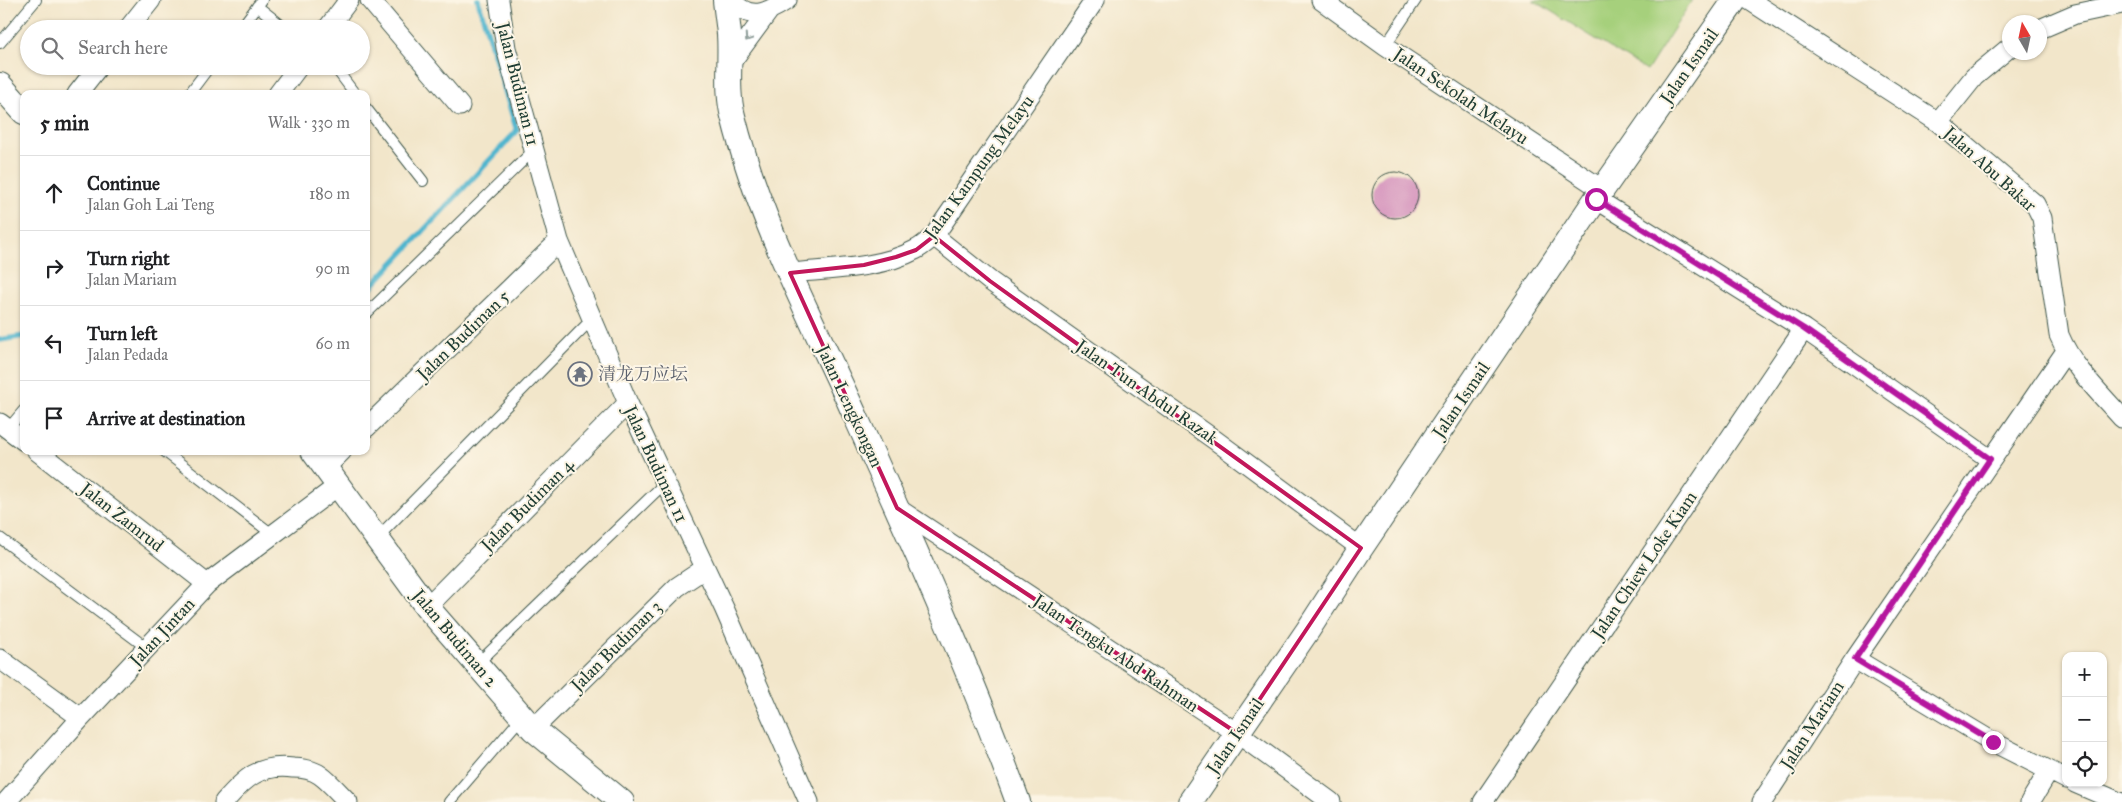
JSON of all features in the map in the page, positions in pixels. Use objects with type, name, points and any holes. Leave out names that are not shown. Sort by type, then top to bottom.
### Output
[{"type":"street","points":[[135,20],[151,0]]},
{"type":"street","points":[[334,20],[349,0]]},
{"type":"street","points":[[370,0],[460,106]]},
{"type":"street","name":"Jalan Budiman 11","points":[[499,0],[506,48],[559,241],[628,403],[704,569],[724,608],[809,802]]},
{"type":"street","name":"Jalan Lengkongan","points":[[725,0],[729,35],[732,114],[750,178],[790,273],[897,508],[998,748],[1018,802]]},
{"type":"street","points":[[731,0],[741,9],[753,13],[768,12]]},
{"type":"street","points":[[729,65],[768,12],[787,0]]},
{"type":"street","name":"Jalan Kampung Melayu","points":[[790,273],[864,265],[888,259],[916,250],[934,236],[1095,0]]},
{"type":"street","name":"Jalan Ismail","points":[[1190,802],[1308,630],[1361,548],[1599,195],[1735,0]]},
{"type":"street","name":"Jalan Abu Bakar","points":[[1749,0],[1938,122],[2035,204],[2042,218],[2059,335],[2066,351],[2122,418]]},
{"type":"street","name":"Jalan Sekolah Melayu","points":[[1327,2],[1385,46],[1599,195],[1804,329],[1990,459]]},
{"type":"street","points":[[2047,26],[2075,14],[2122,4]]},
{"type":"street","points":[[1938,122],[1974,77],[2002,54]]},
{"type":"street","points":[[81,90],[92,75]]},
{"type":"street","points":[[281,90],[292,75]]},
{"type":"street","points":[[1,87],[20,108]]},
{"type":"street","name":"Jalan Tun Abdul Razak","points":[[934,236],[990,281],[1215,440],[1361,548]]},
{"type":"street","name":"Jalan Budiman 5","points":[[370,424],[559,241]]},
{"type":"street","name":"Jalan Chiew Loke Kiam","points":[[1483,802],[1804,329]]},
{"type":"street","name":"Jalan Mariam","points":[[1762,802],[1855,659],[1990,459],[2066,351]]},
{"type":"street","name":"Jalan Budiman 4","points":[[426,607],[628,403]]},
{"type":"street","points":[[4,426],[20,438]]},
{"type":"street","name":"Jalan Zamrud","points":[[42,455],[207,584]]},
{"type":"street","points":[[326,468],[338,455]]},
{"type":"street","name":"Jalan Budiman 2","points":[[326,468],[426,607],[528,723],[622,802]]},
{"type":"street","name":"Jalan Jintan","points":[[6,802],[81,718],[207,584],[272,534],[326,468]]},
{"type":"street","name":"Jalan Tengku Abd Rahman","points":[[897,508],[1237,733],[1331,802]]},
{"type":"street","name":"Jalan Budiman 3","points":[[528,723],[677,587],[704,569]]},
{"type":"street","points":[[0,659],[81,718]]},
{"type":"street","points":[[1855,659],[1993,742],[2058,775],[2030,802]]},
{"type":"street","points":[[224,802],[244,780],[261,770],[281,766],[299,768],[319,774],[348,802]]},
{"type":"street","points":[[2084,787],[2119,802]]},
{"type":"lane","points":[[0,43],[36,0]]},
{"type":"lane","points":[[1385,46],[1416,0]]},
{"type":"lane","points":[[247,20],[260,3],[277,20]]},
{"type":"lane","points":[[192,90],[203,75]]},
{"type":"lane","points":[[341,75],[353,90]]},
{"type":"lane","points":[[370,113],[423,180]]},
{"type":"lane","points":[[370,310],[534,150]]},
{"type":"lane","points":[[377,538],[592,319]]},
{"type":"lane","points":[[4,426],[20,413]]},
{"type":"lane","points":[[169,455],[272,534]]},
{"type":"lane","points":[[477,664],[665,483]]},
{"type":"lane","points":[[0,538],[147,648]]},
{"type":"lane","points":[[449,802],[528,723]]},
{"type":"highlighted area","points":[[934,236],[990,281],[1361,548],[1237,733],[897,508],[790,273],[864,265],[896,257],[916,250]]},
{"type":"green space","points":[[1533,0],[1692,0],[1647,71]]},
{"type":"building","points":[[1395,172],[1408,176],[1414,182],[1418,195],[1414,208],[1408,214],[1395,218],[1382,214],[1376,208],[1372,195],[1376,182],[1382,176]]},
{"type":"waterway","points":[[370,288],[517,131],[478,0]]},
{"type":"waterway","points":[[0,340],[20,337]]},
{"type":"place","name":"清龙万应坛","points":[[580,374]]},
{"type":"route","points":[[1596,199],[1804,329],[1990,459],[1855,659],[1993,742]]}]
